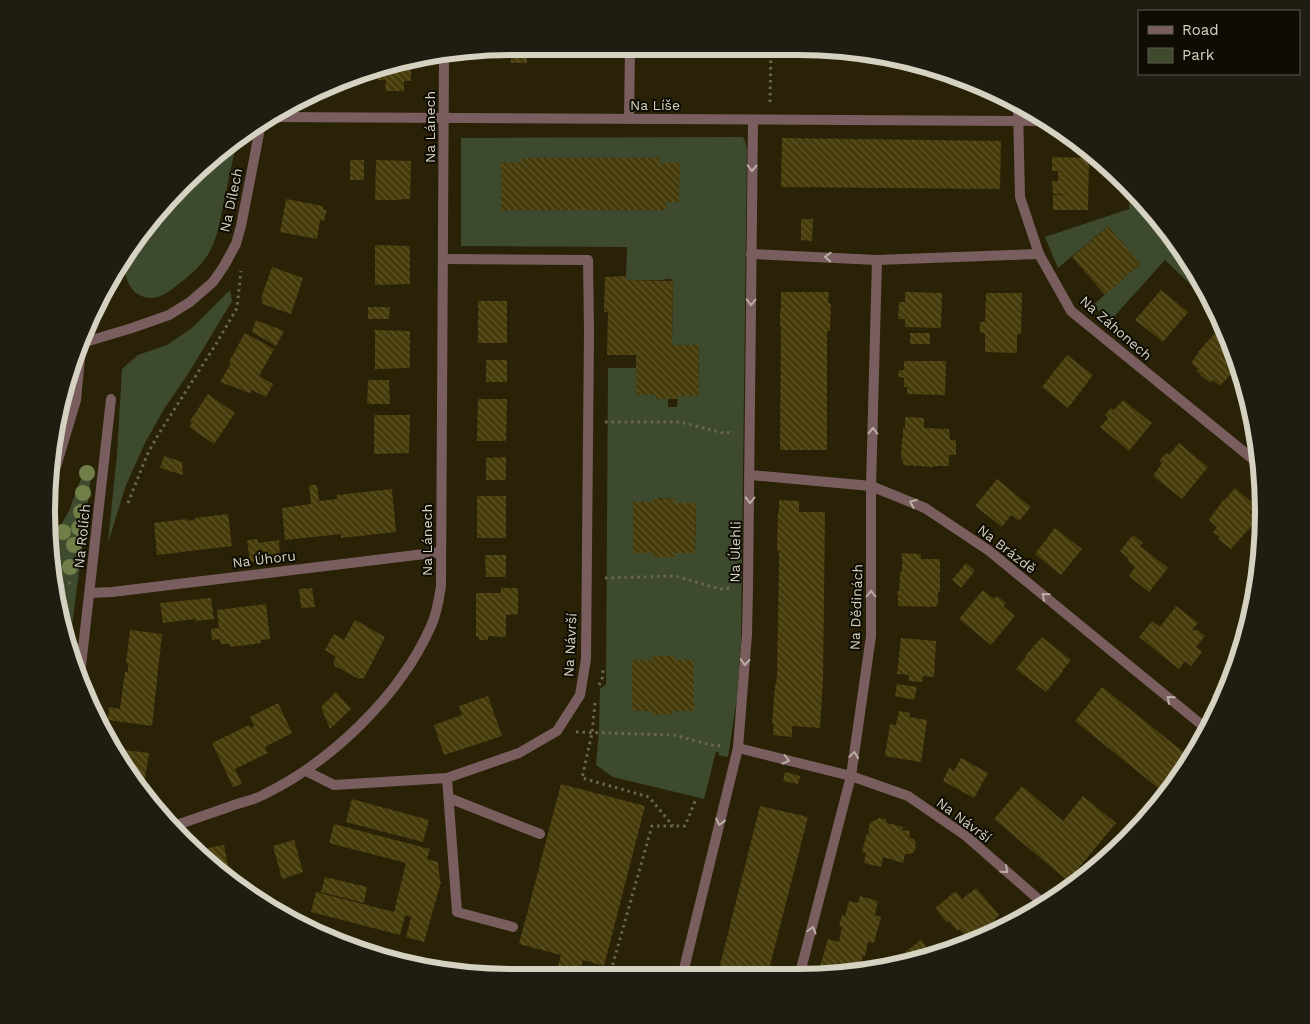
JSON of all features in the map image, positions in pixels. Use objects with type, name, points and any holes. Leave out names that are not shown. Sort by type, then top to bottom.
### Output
[{"type":"street","points":[[629,119],[630,55]]},
{"type":"street","name":"Na Lánech","points":[[306,770],[326,756],[370,717],[403,674],[431,625],[438,605],[441,586],[444,60]]},
{"type":"street","name":"Na Záhonech","points":[[1018,112],[1020,197],[1039,254],[1071,311],[1252,458]]},
{"type":"street","name":"Na Líše","points":[[281,117],[1034,121]]},
{"type":"street","name":"Na Úlehli","points":[[684,969],[738,748],[747,634],[753,120]]},
{"type":"street","name":"Na Dílech","points":[[88,341],[169,315],[190,302],[213,282],[236,244],[259,131]]},
{"type":"street","points":[[751,254],[876,260],[1039,254]]},
{"type":"street","name":"Na Návrší","points":[[306,770],[334,785],[447,778],[518,753],[557,731],[580,695],[586,659],[588,260],[443,259]]},
{"type":"street","name":"Na Dědinách","points":[[801,969],[852,776],[871,636],[871,486],[876,260]]},
{"type":"street","points":[[58,459],[76,400],[79,364]]},
{"type":"street","name":"Na Rolích","points":[[81,665],[111,399]]},
{"type":"street","name":"Na Brázdě","points":[[750,475],[871,486],[925,508],[988,550],[1202,725]]},
{"type":"street","name":"Na Úhoru","points":[[90,593],[112,592],[441,552]]},
{"type":"street","name":"Na Návrší","points":[[738,748],[852,776],[908,796],[966,836],[1039,900]]},
{"type":"street","points":[[179,824],[262,796],[306,770]]},
{"type":"street","points":[[447,778],[457,912],[513,927]]},
{"type":"street","points":[[449,798],[540,834]]},
{"type":"path","points":[[770,102],[771,55]]},
{"type":"path","points":[[128,503],[147,455],[158,435],[237,308],[242,266]]},
{"type":"path","points":[[605,422],[680,422],[722,432]]},
{"type":"path","points":[[605,578],[675,576],[720,588]]},
{"type":"path","points":[[557,731],[674,735],[711,745]]},
{"type":"path","points":[[589,750],[582,778],[649,797],[673,826]]},
{"type":"path","points":[[611,969],[652,826],[685,826],[696,799]]},
{"type":"green space","points":[[743,137],[745,141],[747,149],[741,642],[737,698],[728,757],[718,755],[719,752],[716,752],[704,799],[613,777],[596,765],[600,689],[606,684],[608,368],[636,368],[636,395],[656,395],[657,399],[668,399],[668,407],[677,407],[678,396],[698,396],[699,345],[672,345],[673,281],[671,279],[626,280],[627,247],[461,246],[461,138]],"holes":[[[522,158],[659,158],[659,163],[679,163],[679,202],[666,202],[667,209],[659,210],[522,162]],[[654,498],[675,499],[675,503],[696,503],[695,553],[675,553],[674,557],[654,557],[653,553],[633,552],[633,502],[654,502]],[[653,656],[674,660],[673,715],[652,715],[652,711],[632,710],[632,660],[653,660]]]},
{"type":"green space","points":[[236,148],[218,231],[207,256],[201,264],[173,288],[158,297],[143,297],[137,294],[124,271],[132,258],[168,211],[211,168]]},
{"type":"green space","points":[[1130,198],[1161,234],[1198,292],[1165,260],[1110,321],[1093,305],[1140,264],[1108,226],[1058,268],[1045,237],[1129,209]]},
{"type":"green space","points":[[230,290],[232,301],[146,441],[126,485],[108,543],[117,454],[122,369],[138,355],[167,345],[192,328]]},
{"type":"green space","points":[[86,465],[92,469],[71,631],[59,572],[56,534],[69,511]]},
{"type":"building","points":[[511,55],[561,55],[527,56],[527,63],[511,63]]},
{"type":"building","points":[[411,67],[411,81],[404,81],[404,91],[385,91],[386,80],[378,80],[378,75]]},
{"type":"building","points":[[782,138],[1001,141],[1000,189],[781,187]]},
{"type":"building","points":[[1052,157],[1087,158],[1089,160],[1088,210],[1053,210],[1053,195],[1072,195],[1053,194],[1052,181],[1058,181],[1058,171],[1052,171]]},
{"type":"building","points":[[522,158],[659,158],[659,163],[680,163],[679,202],[666,202],[667,209],[659,210],[501,210],[501,162],[522,162]]},
{"type":"building","points":[[350,160],[364,160],[364,180],[350,180]]},
{"type":"building","points":[[376,160],[411,161],[410,199],[375,200]]},
{"type":"building","points":[[286,199],[323,206],[323,209],[327,210],[324,221],[320,220],[317,239],[280,232]]},
{"type":"building","points":[[801,219],[813,219],[812,241],[801,240]]},
{"type":"building","points":[[1108,226],[1140,264],[1105,295],[1072,257]]},
{"type":"building","points":[[375,245],[410,246],[410,284],[375,285]]},
{"type":"building","points":[[272,267],[303,278],[291,314],[262,304],[263,299],[261,298]]},
{"type":"building","points":[[626,276],[626,280],[673,281],[672,345],[699,345],[698,396],[678,396],[678,399],[656,399],[656,395],[636,395],[636,355],[607,355],[608,312],[604,312],[605,277]]},
{"type":"building","points":[[1161,290],[1188,312],[1163,342],[1135,320]]},
{"type":"building","points":[[781,292],[829,292],[828,303],[831,304],[830,331],[827,331],[827,450],[780,450]]},
{"type":"building","points":[[905,292],[942,293],[941,328],[905,327],[905,319],[898,319],[899,302],[905,302]]},
{"type":"building","points":[[986,293],[1022,293],[1021,334],[1017,334],[1017,353],[985,352],[985,333],[980,333],[980,322],[985,322]]},
{"type":"building","points":[[478,301],[507,301],[507,343],[478,343]]},
{"type":"building","points":[[368,307],[390,307],[389,319],[368,319]]},
{"type":"building","points":[[256,320],[284,331],[276,346],[252,332]]},
{"type":"building","points":[[375,330],[410,331],[410,368],[375,369]]},
{"type":"building","points":[[1216,332],[1219,334],[1233,372],[1220,386],[1213,380],[1211,383],[1196,371],[1198,369],[1191,363]]},
{"type":"building","points":[[245,333],[274,349],[259,376],[273,384],[266,397],[252,390],[250,393],[220,382]]},
{"type":"building","points":[[910,333],[930,333],[930,344],[910,344]]},
{"type":"building","points":[[1067,355],[1093,375],[1068,408],[1042,387]]},
{"type":"building","points":[[486,360],[507,360],[507,382],[486,382]]},
{"type":"building","points":[[904,361],[946,361],[945,395],[907,394],[907,387],[904,387],[904,378],[898,377],[899,370],[904,370]]},
{"type":"building","points":[[368,380],[389,380],[390,404],[367,404]]},
{"type":"building","points":[[208,394],[235,413],[214,444],[189,427],[192,423],[190,421]]},
{"type":"building","points":[[478,399],[507,399],[506,441],[477,441]]},
{"type":"building","points":[[1123,400],[1152,423],[1129,451],[1100,427],[1108,418],[1105,415],[1111,408],[1114,410]]},
{"type":"building","points":[[374,415],[410,415],[409,453],[374,454]]},
{"type":"building","points":[[905,417],[924,418],[924,428],[949,429],[950,440],[956,440],[956,455],[949,455],[949,466],[903,465],[903,459],[901,459]]},
{"type":"building","points":[[1179,443],[1208,467],[1182,499],[1153,476],[1162,463],[1159,461],[1166,453],[1169,455]]},
{"type":"building","points":[[164,456],[182,462],[183,475],[160,468]]},
{"type":"building","points":[[506,457],[506,480],[486,480],[486,458]]},
{"type":"building","points":[[997,479],[1031,507],[1019,521],[1011,515],[1002,527],[975,506]]},
{"type":"building","points":[[309,485],[317,485],[319,501],[337,499],[337,495],[392,489],[396,532],[341,538],[341,534],[285,540],[282,508],[311,504]]},
{"type":"building","points":[[1235,488],[1255,505],[1254,523],[1231,549],[1218,539],[1220,537],[1213,532],[1217,527],[1209,520]]},
{"type":"building","points":[[477,496],[506,496],[506,538],[477,538]]},
{"type":"building","points":[[654,498],[675,499],[675,503],[696,503],[695,553],[675,553],[675,557],[653,557],[653,553],[633,553],[633,502],[654,502]]},
{"type":"building","points":[[779,500],[799,501],[799,512],[825,512],[823,679],[820,728],[792,726],[792,737],[773,735],[774,724],[772,724],[777,676]]},
{"type":"building","points":[[228,514],[232,546],[157,555],[154,523],[187,519],[187,521],[195,520],[195,518]]},
{"type":"building","points":[[1055,528],[1082,549],[1061,575],[1035,554]]},
{"type":"building","points":[[1133,535],[1143,543],[1140,546],[1168,568],[1149,592],[1129,576],[1135,567],[1120,551]]},
{"type":"building","points":[[258,539],[258,543],[279,540],[280,558],[250,562],[247,540]]},
{"type":"building","points":[[902,553],[921,554],[921,559],[940,559],[940,592],[938,592],[938,604],[935,607],[898,606],[897,591],[899,591],[900,572],[902,572]]},
{"type":"building","points":[[485,555],[506,555],[506,577],[486,577]]},
{"type":"building","points":[[966,563],[975,571],[961,588],[952,580]]},
{"type":"building","points":[[312,588],[315,607],[301,608],[299,589]]},
{"type":"building","points":[[501,588],[518,588],[518,614],[506,615],[506,637],[488,636],[488,640],[479,640],[479,637],[476,636],[476,593],[501,593]]},
{"type":"building","points":[[983,590],[994,599],[997,596],[1006,603],[1003,606],[1015,616],[991,645],[959,619]]},
{"type":"building","points":[[211,598],[214,619],[163,623],[160,603]]},
{"type":"building","points":[[266,604],[270,639],[261,640],[261,643],[230,647],[230,644],[221,644],[220,639],[212,640],[211,629],[219,628],[217,610]]},
{"type":"building","points":[[1176,606],[1198,623],[1192,630],[1196,629],[1205,636],[1196,647],[1202,652],[1191,666],[1185,661],[1179,669],[1139,637],[1152,621],[1160,627]]},
{"type":"building","points":[[355,620],[385,637],[364,678],[359,679],[335,666],[333,661],[336,657],[325,650],[334,634],[344,640]]},
{"type":"building","points":[[130,630],[162,634],[152,726],[108,720],[109,707],[120,709],[125,672],[128,672],[128,663],[126,663]]},
{"type":"building","points":[[1042,637],[1071,660],[1046,692],[1016,669]]},
{"type":"building","points":[[901,638],[936,641],[934,677],[923,676],[922,682],[908,681],[909,675],[897,674]]},
{"type":"building","points":[[653,656],[674,656],[674,660],[694,660],[694,711],[673,711],[673,715],[652,715],[652,711],[632,710],[632,660],[653,660]]},
{"type":"building","points":[[1226,671],[1221,684],[1218,681]]},
{"type":"building","points":[[897,684],[917,687],[914,700],[895,696]]},
{"type":"building","points":[[1220,686],[1215,698],[1212,696]]},
{"type":"building","points":[[1102,687],[1186,754],[1158,788],[1075,721]]},
{"type":"building","points":[[336,692],[351,709],[330,729],[321,707]]},
{"type":"building","points":[[488,696],[502,736],[444,755],[434,725],[462,715],[459,706]]},
{"type":"building","points":[[278,703],[292,733],[265,747],[268,753],[235,769],[242,784],[233,787],[212,743],[249,725],[251,728],[254,726],[250,717]]},
{"type":"building","points":[[899,711],[910,713],[909,717],[927,720],[921,762],[885,756],[890,724],[896,725]]},
{"type":"building","points":[[122,750],[149,753],[144,783]]},
{"type":"building","points":[[961,758],[988,773],[974,798],[943,781],[949,768],[954,771]]},
{"type":"building","points":[[785,772],[800,776],[798,784],[783,781]]},
{"type":"building","points":[[561,784],[645,806],[604,966],[583,960],[580,969],[557,969],[561,955],[519,944]]},
{"type":"building","points":[[1022,786],[1063,821],[1083,796],[1116,823],[1068,881],[994,819]]},
{"type":"building","points":[[352,799],[429,820],[423,842],[346,822]]},
{"type":"building","points":[[760,806],[808,817],[769,969],[719,969]]},
{"type":"building","points":[[879,818],[886,819],[887,823],[903,827],[902,830],[910,831],[909,837],[914,839],[916,843],[915,851],[911,854],[905,854],[903,863],[883,857],[881,867],[864,863],[866,853],[862,852],[867,833],[871,835],[868,830],[870,823]]},
{"type":"building","points":[[334,824],[430,849],[427,859],[438,862],[441,882],[424,942],[406,937],[411,917],[405,915],[400,935],[311,912],[316,892],[394,912],[406,863],[329,843]]},
{"type":"building","points":[[294,840],[303,872],[282,879],[273,846]]},
{"type":"building","points":[[224,845],[229,871],[211,856],[203,849]]},
{"type":"building","points":[[325,877],[367,887],[364,903],[321,892]]},
{"type":"building","points":[[976,888],[999,915],[994,920],[997,924],[966,937],[960,929],[957,931],[949,921],[947,923],[935,908],[956,891],[962,899]]},
{"type":"building","points":[[860,896],[878,901],[875,915],[881,917],[874,943],[868,942],[865,956],[863,955],[861,965],[819,968],[828,939],[839,942],[842,927],[839,926],[842,915],[845,916],[849,901],[858,903]]},
{"type":"building","points":[[921,940],[929,950],[916,953],[899,957]]}]
